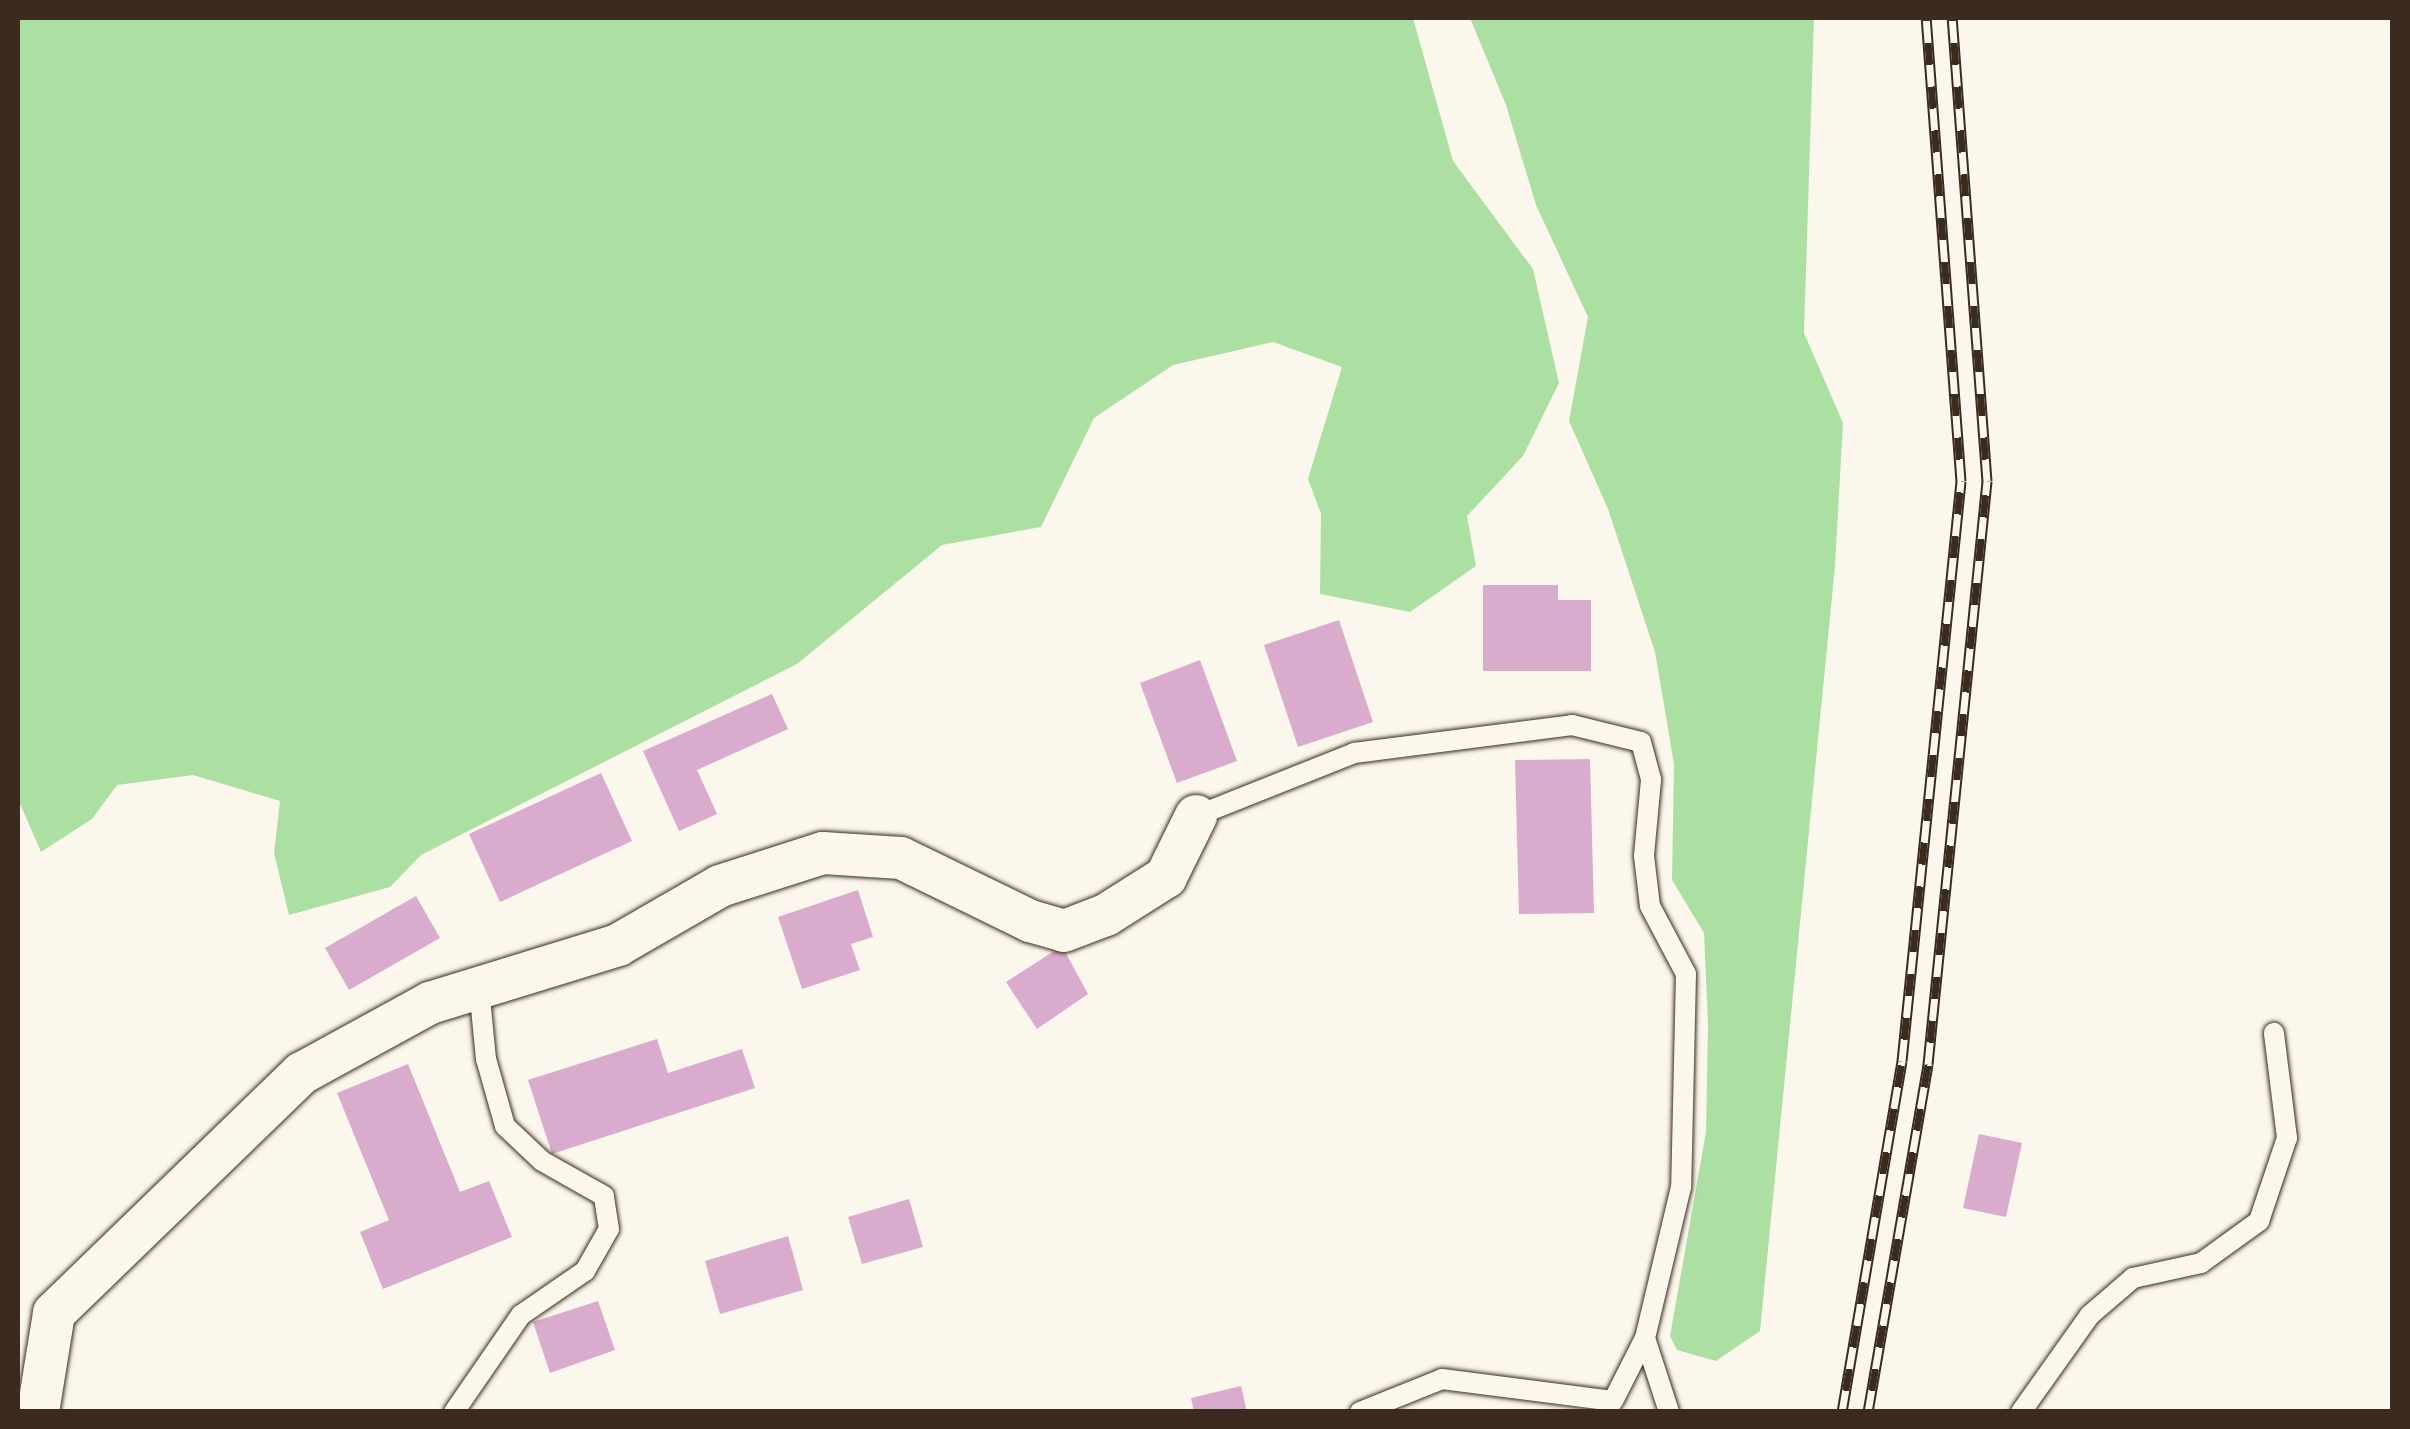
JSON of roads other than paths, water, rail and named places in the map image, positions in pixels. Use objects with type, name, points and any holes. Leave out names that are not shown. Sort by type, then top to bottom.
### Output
[{"type":"street","points":[[38,1412],[54,1313],[302,1073],[430,1002],[618,944],[720,886],[823,853],[901,858],[1030,921],[1064,930],[1106,914],[1166,877],[1196,816]]},
{"type":"lane","points":[[1196,816],[1354,753],[1572,725],[1642,742],[1651,780],[1644,856],[1650,906],[1686,974],[1681,1187],[1645,1338],[1613,1401],[1442,1378],[1360,1412]]},
{"type":"lane","points":[[454,1412],[521,1316],[584,1272],[609,1230],[604,1196],[542,1161],[505,1126],[486,1059],[479,987]]},
{"type":"lane","points":[[2021,1412],[2090,1316],[2133,1278],[2201,1262],[2259,1221],[2287,1138],[2274,1033]]},
{"type":"lane","points":[[1645,1338],[1669,1412]]},
{"type":"railway","points":[[1842,1412],[1902,1061],[1961,481],[1926,18]]},
{"type":"railway","points":[[1868,1412],[1928,1064],[1987,481],[1952,18]]}]
